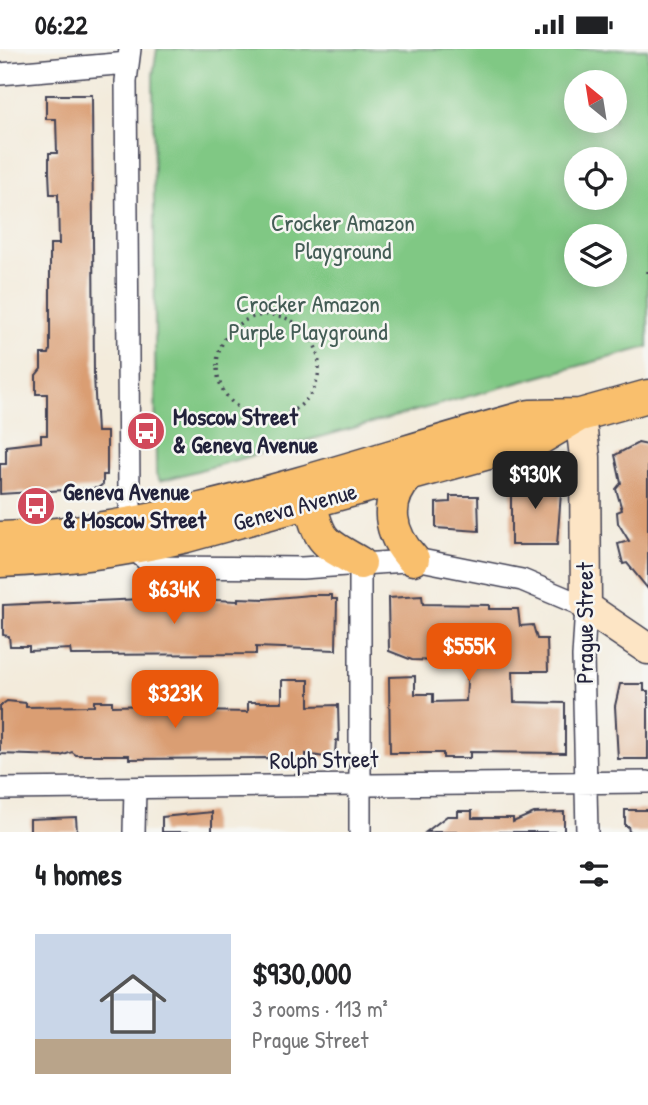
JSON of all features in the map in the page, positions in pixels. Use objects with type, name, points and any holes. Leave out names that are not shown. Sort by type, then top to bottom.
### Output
[{"type":"main road","name":"Geneva Avenue","points":[[0,561],[72,557],[214,504],[530,416],[580,415],[648,396]]},
{"type":"main road","name":"Geneva Avenue","points":[[0,538],[72,533],[132,536],[310,502],[539,439],[580,415]]},
{"type":"main road","points":[[408,476],[396,489],[391,506],[394,531],[400,547],[413,559]]},
{"type":"main road","points":[[310,502],[316,528],[323,541],[360,563]]},
{"type":"street","points":[[0,74],[129,56],[126,81],[132,536],[154,567],[302,568],[413,559],[490,571],[522,580],[586,607],[648,649]]},
{"type":"street","name":"Prague Street","points":[[580,415],[586,457],[586,607],[583,657],[587,832]]},
{"type":"street","points":[[360,563],[360,832]]},
{"type":"street","name":"Rolph Street","points":[[0,789],[648,782]]},
{"type":"street","points":[[134,832],[135,788]]},
{"type":"path","points":[[273,314],[295,321],[310,335],[319,353],[320,368],[313,392],[299,407],[285,414],[258,416],[233,404],[224,392],[217,373],[217,358],[224,339],[234,327],[260,315],[273,314]]},
{"type":"green space","name":"Crocker Amazon Playground","points":[[157,49],[648,49],[648,347],[160,481],[156,474],[153,75]]},
{"type":"building","points":[[46,95],[92,95],[94,376],[97,432],[107,432],[107,475],[103,475],[103,484],[98,488],[0,494],[0,464],[6,464],[6,446],[41,442],[41,435],[47,435],[47,394],[36,394],[36,375],[41,369],[41,354],[49,354],[50,350],[50,244],[59,244],[58,194],[50,194],[49,172],[49,153],[57,153],[56,119],[46,119]]},
{"type":"building","points":[[638,443],[648,445],[648,589],[627,563],[623,564],[618,544],[629,541],[618,523],[617,512],[622,510],[616,489],[621,483],[615,455]]},
{"type":"building","points":[[527,477],[562,480],[557,545],[511,545],[511,480],[527,480]]},
{"type":"building","points":[[450,496],[478,496],[479,531],[436,528],[436,503],[450,502]]},
{"type":"building","points":[[332,595],[332,599],[337,599],[336,650],[256,647],[256,654],[71,655],[70,649],[29,651],[29,646],[10,646],[9,636],[3,635],[3,605],[166,598],[238,601],[238,598],[265,599]]},
{"type":"building","points":[[422,596],[423,604],[489,605],[489,609],[518,609],[520,626],[533,625],[537,639],[547,639],[548,671],[513,671],[514,702],[565,703],[565,753],[470,752],[470,758],[443,758],[443,753],[390,753],[389,677],[415,676],[415,694],[433,694],[433,702],[466,701],[468,662],[412,660],[389,651],[388,598]]},
{"type":"building","points":[[282,680],[309,680],[309,706],[338,705],[339,741],[336,740],[335,755],[324,757],[306,754],[306,762],[267,758],[129,759],[129,755],[76,755],[72,752],[61,756],[0,754],[0,706],[7,701],[26,703],[26,707],[94,706],[94,701],[112,701],[112,706],[154,705],[196,708],[196,711],[248,712],[248,702],[282,702]]},
{"type":"building","points":[[620,684],[644,684],[644,691],[648,691],[648,759],[618,759],[615,706]]},
{"type":"building","points":[[625,810],[648,810],[648,832],[629,832],[628,826],[625,826]]},
{"type":"building","points":[[458,811],[472,811],[472,818],[513,818],[513,822],[534,813],[564,812],[564,832],[426,832],[447,816],[458,816]]},
{"type":"building","points":[[212,812],[212,832],[162,832],[162,817]]},
{"type":"building","points":[[76,817],[77,832],[30,832],[30,819]]},
{"type":"place","name":"Moscow Street & Geneva Avenue","points":[[146,431]]},
{"type":"place","name":"Geneva Avenue & Moscow Street","points":[[36,506]]},
{"type":"park label","name":"Crocker Amazon Purple Playground","points":[[308,318]]}]
